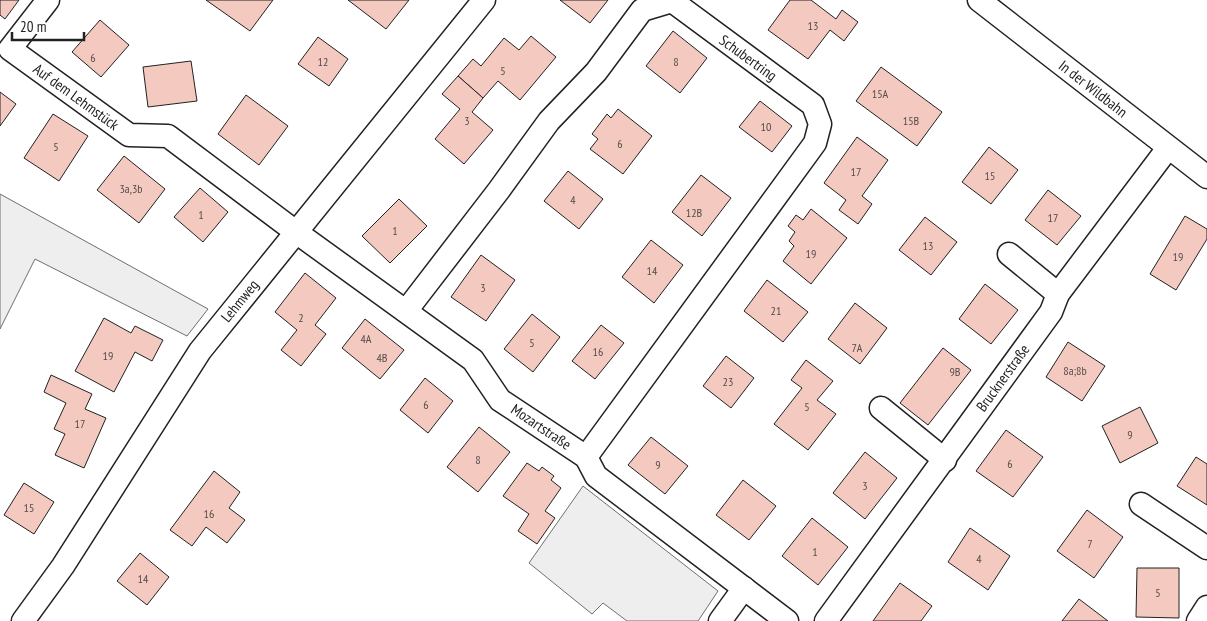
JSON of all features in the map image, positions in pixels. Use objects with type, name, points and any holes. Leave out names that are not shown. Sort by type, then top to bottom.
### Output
[{"type":"street","name":"Auf dem Lehmstück","points":[[48,0],[10,49],[129,135],[168,136],[296,232]]},
{"type":"street","name":"Lehmweg","points":[[22,621],[63,566],[200,351],[484,0]]},
{"type":"street","name":"In der Wildbahn","points":[[979,0],[1207,177]]},
{"type":"street","name":"Schubertring","points":[[406,311],[499,190],[549,121],[596,72],[642,10],[672,1],[813,105],[820,124],[815,143],[586,457]]},
{"type":"street","name":"Brucknerstraße","points":[[826,621],[1051,312],[1058,294],[1168,148]]},
{"type":"street","name":"Mozartstraße","points":[[296,232],[473,360],[500,400],[586,457],[596,476],[787,621]]},
{"type":"street","points":[[1009,254],[1058,294]]},
{"type":"street","points":[[881,408],[945,460]]},
{"type":"street","points":[[1141,504],[1207,548]]},
{"type":"street","points":[[720,621],[744,588]]},
{"type":"street","points":[[1198,621],[1207,607]]},
{"type":"shaded area","points":[[0,194],[208,309],[187,336],[35,259],[0,329]]},
{"type":"shaded area","points":[[583,486],[718,591],[698,621],[627,621],[603,603],[592,614],[529,563]]},
{"type":"building","points":[[0,0],[19,0],[5,19],[0,15]]},
{"type":"building","points":[[206,0],[273,0],[250,31]]},
{"type":"building","points":[[348,0],[409,0],[386,29]]},
{"type":"building","points":[[560,0],[608,0],[590,23]]},
{"type":"building","points":[[790,0],[811,0],[836,19],[842,10],[858,22],[844,41],[830,30],[808,59],[768,30]]},
{"type":"building","points":[[100,20],[129,45],[101,77],[72,52]]},
{"type":"building","points":[[673,31],[707,58],[680,93],[646,66]]},
{"type":"building","points":[[531,36],[556,57],[520,100],[498,81],[483,98],[458,76],[473,59],[481,66],[504,38],[519,50]]},
{"type":"building","points":[[318,37],[348,59],[329,86],[298,64]]},
{"type":"building","points":[[191,61],[197,101],[148,107],[143,67]]},
{"type":"building","points":[[881,67],[942,112],[917,146],[856,101]]},
{"type":"building","points":[[458,76],[483,98],[472,112],[493,130],[464,164],[435,139],[460,109],[442,94]]},
{"type":"building","points":[[0,92],[16,104],[0,126]]},
{"type":"building","points":[[246,95],[288,126],[259,165],[218,134]]},
{"type":"building","points":[[760,101],[792,126],[772,152],[739,127]]},
{"type":"building","points":[[618,109],[652,136],[623,174],[590,149],[598,139],[592,134],[607,114],[611,118]]},
{"type":"building","points":[[53,114],[88,136],[59,181],[24,158]]},
{"type":"building","points":[[857,137],[888,160],[862,196],[872,204],[858,224],[839,210],[846,200],[824,183]]},
{"type":"building","points":[[989,147],[1018,170],[991,204],[962,182]]},
{"type":"building","points":[[124,156],[165,189],[139,223],[97,190]]},
{"type":"building","points":[[568,171],[603,199],[579,229],[544,201]]},
{"type":"building","points":[[701,175],[731,198],[702,236],[672,212]]},
{"type":"building","points":[[200,188],[228,212],[203,242],[174,217]]},
{"type":"building","points":[[1048,190],[1081,216],[1057,245],[1025,220]]},
{"type":"building","points":[[399,199],[427,226],[390,263],[362,236]]},
{"type":"building","points":[[811,209],[847,238],[811,284],[783,261],[794,246],[789,241],[795,232],[788,226],[796,215],[803,220]]},
{"type":"building","points":[[1185,216],[1207,229],[1207,239],[1176,290],[1150,274]]},
{"type":"building","points":[[925,217],[957,242],[931,275],[899,250]]},
{"type":"building","points":[[651,240],[683,265],[654,303],[622,277]]},
{"type":"building","points":[[481,255],[515,280],[486,321],[451,297]]},
{"type":"building","points":[[305,273],[336,298],[315,325],[326,334],[301,366],[281,350],[297,330],[275,312]]},
{"type":"building","points":[[767,280],[808,312],[783,342],[744,311]]},
{"type":"building","points":[[985,284],[1018,310],[991,344],[959,319]]},
{"type":"building","points":[[855,303],[887,328],[860,364],[828,339]]},
{"type":"building","points":[[532,314],[560,337],[533,372],[504,349]]},
{"type":"building","points":[[104,318],[131,333],[135,326],[163,340],[152,361],[135,352],[114,392],[75,371]]},
{"type":"building","points":[[365,319],[404,350],[380,379],[342,348]]},
{"type":"building","points":[[601,325],[624,343],[595,379],[572,361]]},
{"type":"building","points":[[1068,342],[1105,366],[1082,401],[1046,377]]},
{"type":"building","points":[[943,348],[971,370],[928,425],[900,403]]},
{"type":"building","points":[[726,356],[754,378],[731,408],[703,386]]},
{"type":"building","points":[[806,360],[833,381],[817,400],[836,414],[808,450],[774,424],[802,388],[791,380]]},
{"type":"building","points":[[51,375],[92,394],[85,409],[106,418],[84,468],[55,455],[65,434],[54,429],[66,403],[44,392]]},
{"type":"building","points":[[425,378],[453,401],[428,433],[400,410]]},
{"type":"building","points":[[1140,407],[1158,443],[1120,463],[1102,426]]},
{"type":"building","points":[[479,427],[510,452],[478,492],[447,467]]},
{"type":"building","points":[[1006,430],[1043,457],[1013,497],[976,471]]},
{"type":"building","points":[[651,437],[688,466],[665,494],[628,465]]},
{"type":"building","points":[[865,452],[897,478],[865,519],[833,493]]},
{"type":"building","points":[[1196,457],[1207,464],[1207,505],[1177,486]]},
{"type":"building","points":[[527,463],[539,471],[542,467],[554,476],[551,480],[561,488],[545,511],[555,518],[537,544],[518,531],[529,514],[503,496]]},
{"type":"building","points":[[214,471],[240,492],[229,508],[245,520],[227,543],[206,527],[192,546],[170,530]]},
{"type":"building","points":[[743,480],[776,506],[749,540],[716,515]]},
{"type":"building","points":[[24,483],[54,502],[34,534],[4,515]]},
{"type":"building","points":[[1087,510],[1123,537],[1094,578],[1057,551]]},
{"type":"building","points":[[812,518],[848,547],[818,585],[782,556]]},
{"type":"building","points":[[970,528],[1010,556],[988,590],[948,562]]},
{"type":"building","points":[[140,553],[169,577],[147,605],[117,581]]},
{"type":"building","points":[[1137,568],[1179,568],[1179,618],[1136,617]]},
{"type":"building","points":[[900,583],[932,606],[921,621],[873,621]]},
{"type":"building","points":[[1079,599],[1108,621],[1062,621]]}]
